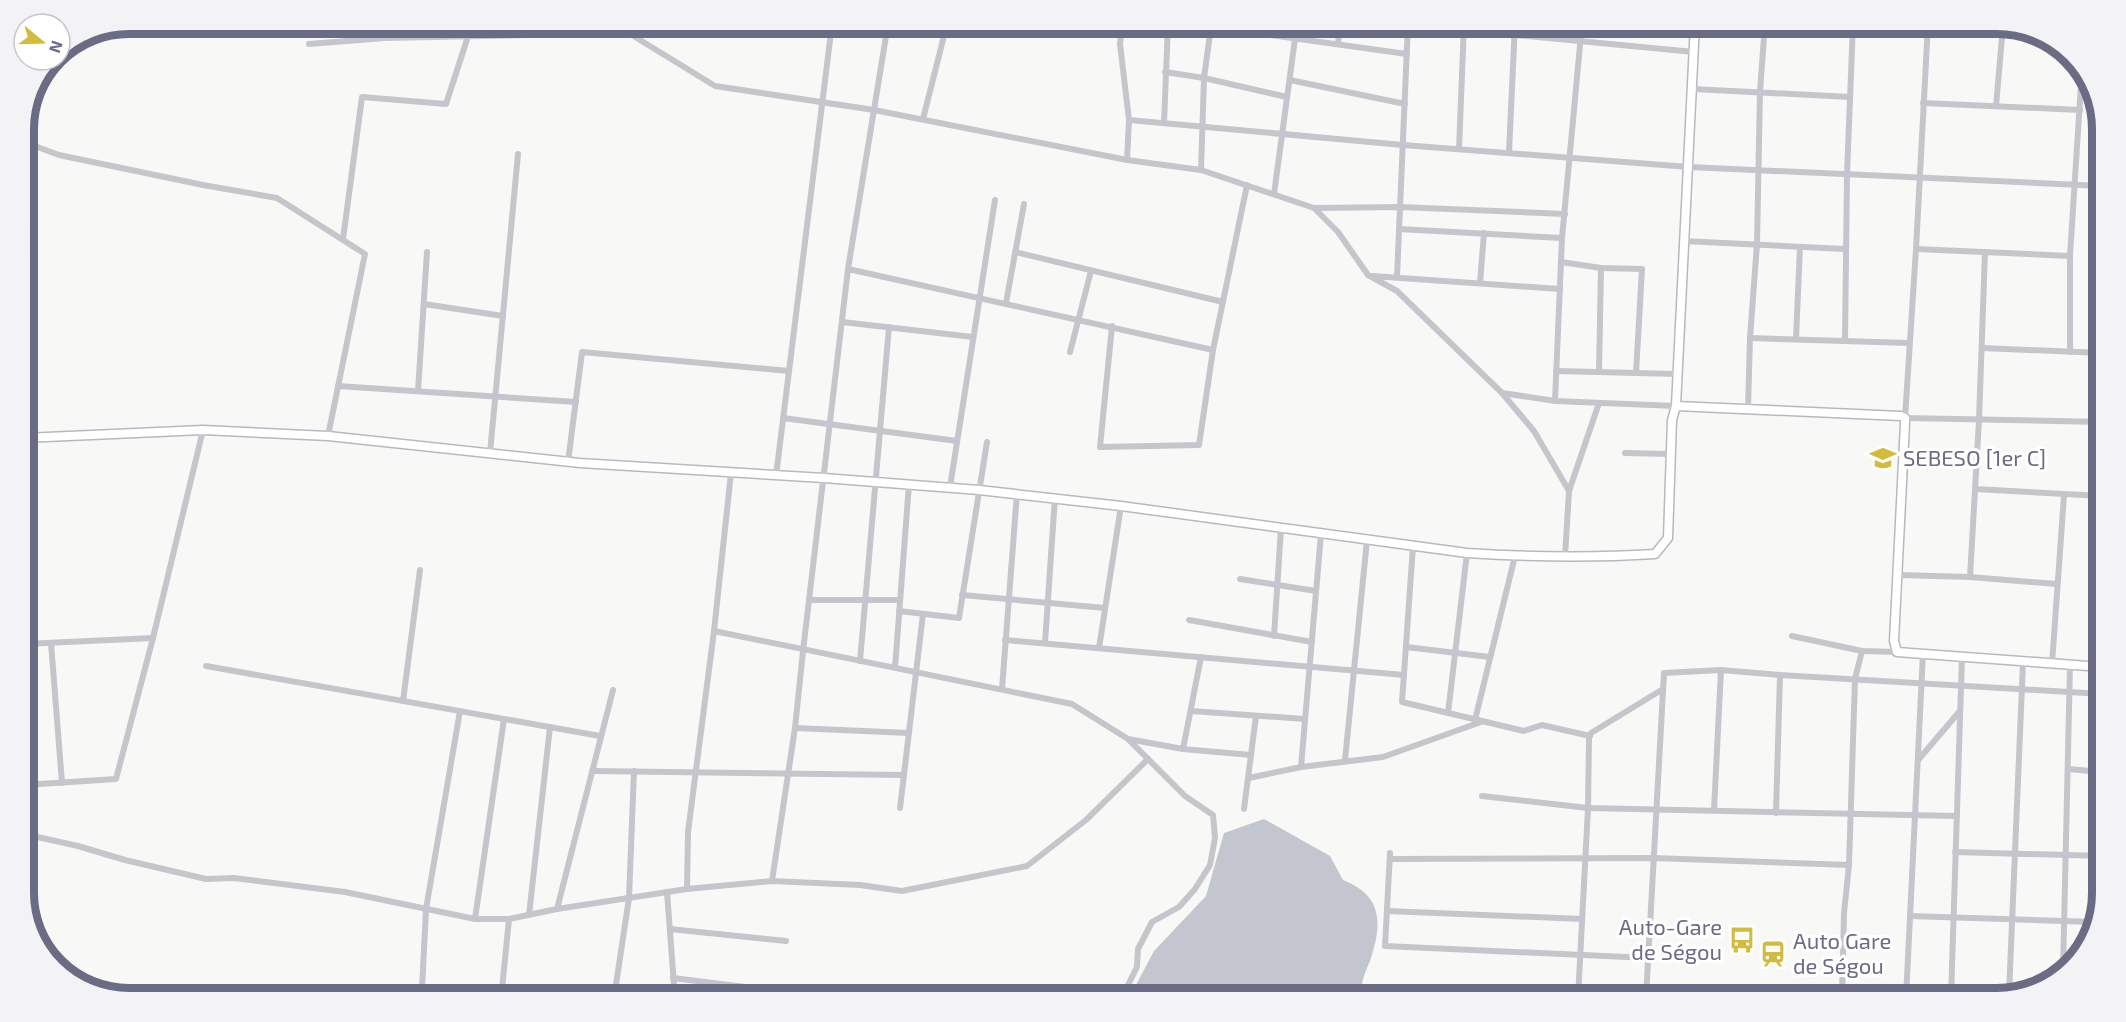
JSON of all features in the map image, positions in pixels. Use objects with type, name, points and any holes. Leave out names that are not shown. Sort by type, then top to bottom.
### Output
[{"type":"main road","points":[[35,438],[203,430],[328,436],[568,462],[950,487],[1120,506],[1467,553],[1565,557],[1655,554],[1668,538],[1672,420],[1676,406],[1695,34]]},
{"type":"main road","points":[[1676,406],[1905,418],[1894,641],[1897,652],[2092,666]]},
{"type":"street","points":[[385,38],[386,34]]},
{"type":"street","points":[[343,239],[362,97],[446,104],[469,34]]},
{"type":"street","points":[[309,44],[385,38],[537,34]]},
{"type":"street","points":[[630,34],[715,86],[874,110],[1127,159],[1201,170],[1314,208],[1400,207],[1565,214]]},
{"type":"street","points":[[776,476],[831,34]]},
{"type":"street","points":[[772,881],[795,728],[848,269],[886,34]]},
{"type":"street","points":[[923,119],[944,34]]},
{"type":"street","points":[[1121,34],[1120,44],[1129,120],[1127,159]]},
{"type":"street","points":[[1164,123],[1167,34]]},
{"type":"street","points":[[1201,170],[1204,78],[1210,34]]},
{"type":"street","points":[[1263,34],[1407,54]]},
{"type":"street","points":[[1274,194],[1296,34]]},
{"type":"street","points":[[1338,44],[1339,34]]},
{"type":"street","points":[[1397,277],[1408,34]]},
{"type":"street","points":[[1459,149],[1464,34]]},
{"type":"street","points":[[1555,401],[1561,262],[1581,34]]},
{"type":"street","points":[[1748,409],[1750,338],[1758,244],[1758,170],[1764,34]]},
{"type":"street","points":[[1845,340],[1845,249],[1853,34]]},
{"type":"street","points":[[1927,34],[1905,418],[2091,422]]},
{"type":"street","points":[[1509,152],[1515,35],[1694,52]]},
{"type":"street","points":[[1996,106],[2002,35]]},
{"type":"street","points":[[1165,72],[1204,78],[1287,97]]},
{"type":"street","points":[[1290,80],[1405,104]]},
{"type":"street","points":[[2070,352],[2070,256],[2081,87]]},
{"type":"street","points":[[1693,89],[1850,97]]},
{"type":"street","points":[[1923,103],[2080,110]]},
{"type":"street","points":[[1129,120],[1403,145],[1689,167],[2091,186]]},
{"type":"street","points":[[35,146],[59,154],[203,185],[277,198],[365,254],[328,436]]},
{"type":"street","points":[[490,453],[518,154]]},
{"type":"street","points":[[1112,326],[1100,447],[1199,445],[1213,350],[1247,185]]},
{"type":"street","points":[[950,487],[995,200]]},
{"type":"street","points":[[1006,303],[1024,204]]},
{"type":"street","points":[[1314,208],[1338,232],[1368,275],[1397,291],[1502,393],[1534,431],[1569,491]]},
{"type":"street","points":[[1399,229],[1563,238]]},
{"type":"street","points":[[1480,283],[1484,234]]},
{"type":"street","points":[[1684,242],[1845,249]]},
{"type":"street","points":[[1796,339],[1800,247]]},
{"type":"street","points":[[1916,249],[2070,256]]},
{"type":"street","points":[[418,391],[427,252]]},
{"type":"street","points":[[1015,252],[1223,302]]},
{"type":"street","points":[[1970,577],[1985,252]]},
{"type":"street","points":[[1561,262],[1601,268],[1642,269],[1636,373]]},
{"type":"street","points":[[1599,372],[1601,268]]},
{"type":"street","points":[[848,269],[1213,350]]},
{"type":"street","points":[[1070,352],[1091,271]]},
{"type":"street","points":[[1368,275],[1560,289]]},
{"type":"street","points":[[424,304],[503,316]]},
{"type":"street","points":[[842,322],[973,337]]},
{"type":"street","points":[[860,661],[889,327]]},
{"type":"street","points":[[1750,338],[1909,344]]},
{"type":"street","points":[[1982,348],[2091,353]]},
{"type":"street","points":[[568,462],[582,352],[789,371]]},
{"type":"street","points":[[1556,371],[1677,374]]},
{"type":"street","points":[[338,386],[576,402]]},
{"type":"street","points":[[1502,393],[1555,401],[1676,406]]},
{"type":"street","points":[[1565,557],[1569,491],[1599,403]]},
{"type":"street","points":[[783,418],[957,441]]},
{"type":"street","points":[[35,784],[116,779],[203,430]]},
{"type":"street","points":[[899,611],[959,618],[987,442]]},
{"type":"street","points":[[1626,453],[1671,454]]},
{"type":"street","points":[[687,889],[688,832],[714,631],[731,473]]},
{"type":"street","points":[[896,668],[909,484]]},
{"type":"street","points":[[1975,489],[2091,496]]},
{"type":"street","points":[[1002,689],[1017,494]]},
{"type":"street","points":[[2052,664],[2064,495]]},
{"type":"street","points":[[1045,644],[1055,498]]},
{"type":"street","points":[[1099,648],[1120,506]]},
{"type":"street","points":[[1274,636],[1281,528]]},
{"type":"street","points":[[1301,767],[1321,534]]},
{"type":"street","points":[[1345,760],[1367,540]]},
{"type":"street","points":[[1413,546],[1402,702],[1524,731],[1542,725],[1590,736]]},
{"type":"street","points":[[1448,713],[1467,553]]},
{"type":"street","points":[[1478,721],[1490,657],[1515,556]]},
{"type":"street","points":[[403,701],[420,570]]},
{"type":"street","points":[[1898,575],[1970,577],[2057,584]]},
{"type":"street","points":[[1240,579],[1316,591]]},
{"type":"street","points":[[962,596],[1105,608]]},
{"type":"street","points":[[810,600],[900,600]]},
{"type":"street","points":[[900,808],[923,614]]},
{"type":"street","points":[[1189,620],[1312,642]]},
{"type":"street","points":[[714,631],[803,651],[916,671],[1072,704],[1128,739],[1185,796],[1213,815],[1215,838],[1210,865],[1195,889],[1179,907],[1152,922],[1138,949],[1137,967],[1126,988]]},
{"type":"street","points":[[1792,636],[1862,651],[1897,652]]},
{"type":"street","points":[[35,644],[153,638]]},
{"type":"street","points":[[1005,640],[1404,675]]},
{"type":"street","points":[[51,643],[62,783]]},
{"type":"street","points":[[1406,647],[1490,657]]},
{"type":"street","points":[[1842,988],[1855,679],[1862,651]]},
{"type":"street","points":[[1906,988],[1923,653]]},
{"type":"street","points":[[1951,988],[1962,656]]},
{"type":"street","points":[[1183,749],[1202,657]]},
{"type":"street","points":[[2009,987],[2023,662]]},
{"type":"street","points":[[2063,961],[2070,665]]},
{"type":"street","points":[[206,666],[600,736]]},
{"type":"street","points":[[1646,988],[1664,673],[1721,670],[2092,693]]},
{"type":"street","points":[[1714,810],[1721,670]]},
{"type":"street","points":[[1776,813],[1780,675]]},
{"type":"street","points":[[1578,988],[1590,736],[1591,733],[1663,689]]},
{"type":"street","points":[[556,909],[613,690]]},
{"type":"street","points":[[422,988],[426,909],[460,711]]},
{"type":"street","points":[[1191,711],[1305,719]]},
{"type":"street","points":[[1919,759],[1959,712]]},
{"type":"street","points":[[1244,809],[1256,716]]},
{"type":"street","points":[[475,919],[504,719]]},
{"type":"street","points":[[1249,778],[1345,760],[1383,757],[1478,721]]},
{"type":"street","points":[[529,915],[550,727]]},
{"type":"street","points":[[795,728],[909,733]]},
{"type":"street","points":[[1128,739],[1183,749],[1251,755]]},
{"type":"street","points":[[35,836],[206,879],[234,878],[345,892],[475,919],[509,919],[556,909],[687,889],[772,881],[860,885],[902,891],[1027,866],[1086,820],[1148,759]]},
{"type":"street","points":[[2068,769],[2092,771]]},
{"type":"street","points":[[592,771],[904,775]]},
{"type":"street","points":[[616,988],[629,898],[634,771]]},
{"type":"street","points":[[1482,796],[1588,808],[1956,816]]},
{"type":"street","points":[[1955,852],[2092,856]]},
{"type":"street","points":[[1648,958],[1385,946],[1390,856],[1653,858],[1849,865]]},
{"type":"street","points":[[667,892],[674,988]]},
{"type":"street","points":[[1387,911],[1582,919]]},
{"type":"street","points":[[1910,916],[2086,922]]},
{"type":"street","points":[[502,988],[509,919]]},
{"type":"street","points":[[670,929],[786,940]]},
{"type":"street","points":[[673,978],[749,988]]},
{"type":"shaded area","points":[[1264,819],[1330,856],[1343,880],[1366,894],[1373,903],[1378,924],[1374,948],[1364,975],[1363,988],[1134,988],[1154,951],[1206,896],[1224,833]]},
{"type":"place","name":"SEBESO [1er C]","points":[[1883,458]]},
{"type":"place","name":"Auto-Gare de Ségou","points":[[1742,940]]},
{"type":"place","name":"Auto Gare de Ségou","points":[[1773,954]]}]
